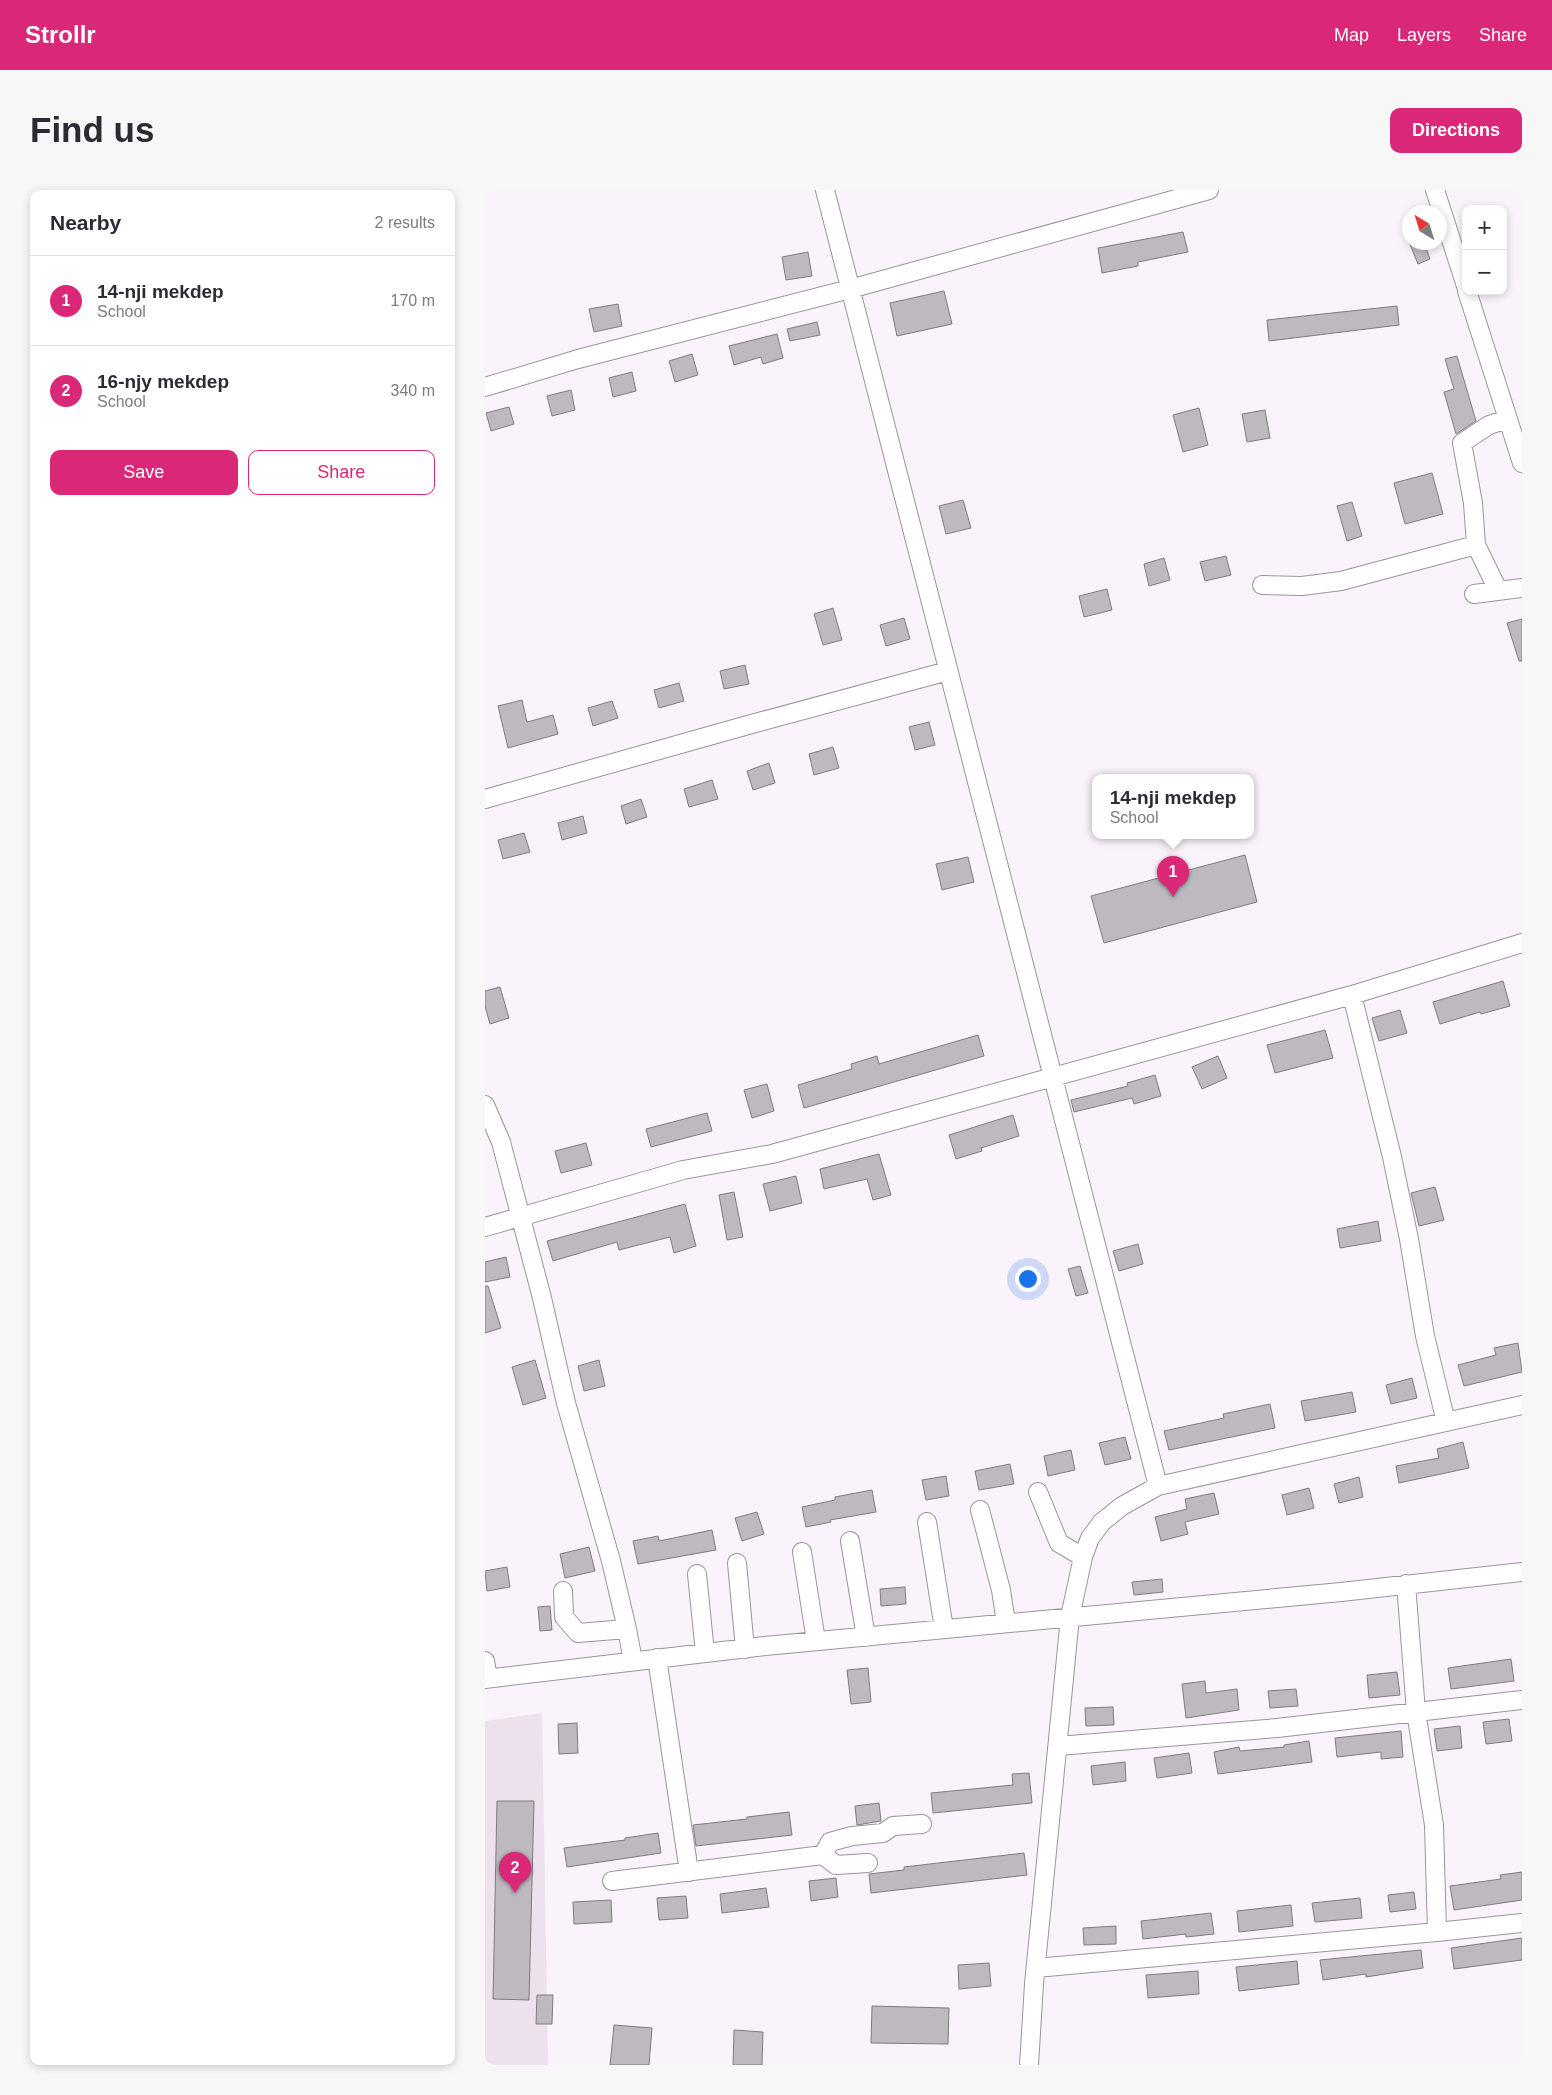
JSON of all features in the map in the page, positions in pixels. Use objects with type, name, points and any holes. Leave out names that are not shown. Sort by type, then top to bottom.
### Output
[{"type":"street","points":[[825,190],[1158,1486]]},
{"type":"street","points":[[485,387],[579,359],[850,288],[1165,196],[1209,190]]},
{"type":"street","points":[[1435,190],[1462,274]]},
{"type":"street","points":[[1468,295],[1522,462]]},
{"type":"street","points":[[1498,590],[1477,545],[1473,503],[1463,443],[1489,425],[1508,419]]},
{"type":"street","points":[[1263,585],[1302,586],[1341,581],[1477,545]]},
{"type":"street","points":[[1474,594],[1522,588]]},
{"type":"street","points":[[485,799],[948,671]]},
{"type":"street","points":[[485,1227],[683,1170],[772,1154],[1352,995],[1522,944]]},
{"type":"street","points":[[1352,995],[1392,1157],[1409,1239],[1425,1336],[1446,1422]]},
{"type":"street","points":[[485,1105],[501,1142],[566,1403],[611,1561],[633,1661]]},
{"type":"street","points":[[1029,2065],[1036,1968],[1071,1617],[1083,1557],[1091,1538],[1102,1522],[1122,1506],[1158,1486],[1522,1405]]},
{"type":"street","points":[[1038,1492],[1059,1543],[1083,1557]]},
{"type":"street","points":[[980,1510],[1001,1590],[1006,1623]]},
{"type":"street","points":[[927,1522],[944,1629]]},
{"type":"street","points":[[850,1541],[866,1637]]},
{"type":"street","points":[[802,1552],[816,1641]]},
{"type":"street","points":[[737,1563],[745,1649]]},
{"type":"street","points":[[485,1661],[487,1678],[816,1641],[1522,1572]]},
{"type":"street","points":[[697,1574],[705,1653]]},
{"type":"street","points":[[1406,1584],[1416,1712],[1433,1825],[1437,1932]]},
{"type":"street","points":[[563,1591],[564,1617],[578,1633],[627,1629]]},
{"type":"street","points":[[657,1658],[689,1872]]},
{"type":"street","points":[[1058,1746],[1277,1728],[1522,1700]]},
{"type":"street","points":[[823,1855],[830,1842],[851,1836],[883,1832],[893,1826],[922,1824]]},
{"type":"street","points":[[612,1881],[823,1855],[836,1865],[868,1863]]},
{"type":"street","points":[[1036,1968],[1522,1923]]},
{"type":"shaded area","points":[[542,1713],[548,2065],[485,2065],[485,1721]]},
{"type":"building","points":[[1183,232],[1188,252],[1138,262],[1138,266],[1102,273],[1098,248]]},
{"type":"building","points":[[1412,250],[1427,250],[1430,259],[1418,264]]},
{"type":"building","points":[[808,252],[812,276],[786,280],[782,257]]},
{"type":"building","points":[[944,291],[952,324],[897,336],[890,303]]},
{"type":"building","points":[[618,304],[622,326],[594,332],[589,309]]},
{"type":"building","points":[[1397,306],[1399,325],[1269,341],[1267,320]]},
{"type":"building","points":[[817,322],[820,335],[790,341],[787,329]]},
{"type":"building","points":[[777,334],[783,358],[763,364],[761,357],[734,365],[729,346]]},
{"type":"building","points":[[692,354],[698,375],[675,382],[669,361]]},
{"type":"building","points":[[1457,356],[1476,421],[1456,434],[1444,392],[1454,389],[1445,359]]},
{"type":"building","points":[[632,372],[636,391],[613,397],[609,378]]},
{"type":"building","points":[[571,390],[575,410],[552,416],[547,396]]},
{"type":"building","points":[[509,407],[514,424],[491,431],[486,413]]},
{"type":"building","points":[[1199,408],[1208,445],[1183,452],[1173,415]]},
{"type":"building","points":[[1265,410],[1270,438],[1247,442],[1242,414]]},
{"type":"building","points":[[1432,473],[1443,514],[1405,524],[1394,483]]},
{"type":"building","points":[[963,500],[971,528],[946,534],[939,506]]},
{"type":"building","points":[[1352,502],[1362,536],[1347,541],[1337,506]]},
{"type":"building","points":[[1226,556],[1231,575],[1205,581],[1200,562]]},
{"type":"building","points":[[1164,558],[1170,580],[1149,586],[1144,564]]},
{"type":"building","points":[[1107,589],[1112,610],[1084,617],[1079,596]]},
{"type":"building","points":[[833,608],[842,640],[823,645],[814,614]]},
{"type":"building","points":[[904,618],[910,639],[886,646],[880,625]]},
{"type":"building","points":[[1522,619],[1522,661],[1519,661],[1507,623]]},
{"type":"building","points":[[745,665],[749,684],[724,689],[720,671]]},
{"type":"building","points":[[679,683],[684,701],[659,708],[654,690]]},
{"type":"building","points":[[522,700],[527,722],[553,715],[558,734],[508,748],[498,706]]},
{"type":"building","points":[[612,701],[618,718],[593,726],[588,708]]},
{"type":"building","points":[[929,722],[935,745],[915,750],[909,727]]},
{"type":"building","points":[[833,747],[839,768],[814,775],[809,754]]},
{"type":"building","points":[[769,763],[775,783],[753,790],[747,771]]},
{"type":"building","points":[[712,780],[718,799],[689,807],[684,789]]},
{"type":"building","points":[[641,799],[647,817],[626,824],[621,806]]},
{"type":"building","points":[[583,816],[587,833],[562,840],[558,823]]},
{"type":"building","points":[[524,833],[530,852],[503,859],[498,840]]},
{"type":"building","points":[[1245,855],[1257,902],[1104,943],[1091,896]]},
{"type":"building","points":[[968,857],[974,882],[942,890],[936,864]]},
{"type":"building","points":[[1503,981],[1510,1006],[1481,1014],[1480,1012],[1440,1024],[1433,1002]]},
{"type":"building","points":[[500,987],[509,1018],[490,1024],[485,1006],[485,991]]},
{"type":"building","points":[[1400,1010],[1407,1033],[1379,1041],[1372,1018]]},
{"type":"building","points":[[1325,1030],[1333,1058],[1275,1073],[1267,1045]]},
{"type":"building","points":[[978,1035],[984,1056],[804,1108],[798,1085],[852,1069],[851,1064],[877,1056],[879,1064]]},
{"type":"building","points":[[1218,1056],[1227,1078],[1202,1089],[1192,1067]]},
{"type":"building","points":[[1155,1075],[1161,1096],[1134,1104],[1132,1098],[1074,1112],[1071,1100],[1128,1086],[1127,1083]]},
{"type":"building","points":[[767,1084],[774,1111],[752,1118],[744,1090]]},
{"type":"building","points":[[707,1113],[712,1131],[651,1147],[646,1129]]},
{"type":"building","points":[[1013,1115],[1019,1136],[981,1148],[982,1151],[956,1159],[949,1135]]},
{"type":"building","points":[[586,1143],[592,1165],[561,1173],[555,1151]]},
{"type":"building","points":[[879,1154],[891,1195],[873,1200],[867,1179],[824,1189],[820,1169]]},
{"type":"building","points":[[796,1176],[802,1203],[770,1211],[763,1184]]},
{"type":"building","points":[[1435,1187],[1444,1220],[1419,1226],[1411,1193]]},
{"type":"building","points":[[734,1192],[743,1237],[727,1240],[719,1195]]},
{"type":"building","points":[[685,1204],[696,1246],[674,1253],[670,1237],[619,1250],[617,1242],[553,1261],[547,1241]]},
{"type":"building","points":[[1378,1221],[1381,1241],[1340,1248],[1337,1229]]},
{"type":"building","points":[[1138,1244],[1143,1264],[1119,1271],[1113,1251]]},
{"type":"building","points":[[506,1257],[510,1277],[485,1282],[485,1262]]},
{"type":"building","points":[[1080,1266],[1088,1293],[1076,1296],[1068,1269]]},
{"type":"building","points":[[485,1286],[488,1286],[501,1328],[485,1333]]},
{"type":"building","points":[[1518,1343],[1522,1372],[1464,1386],[1458,1365],[1496,1355],[1494,1348]]},
{"type":"building","points":[[535,1360],[546,1398],[523,1405],[512,1367]]},
{"type":"building","points":[[599,1360],[605,1386],[584,1391],[578,1366]]},
{"type":"building","points":[[1412,1378],[1417,1398],[1391,1404],[1386,1385]]},
{"type":"building","points":[[1352,1392],[1356,1412],[1305,1421],[1301,1401]]},
{"type":"building","points":[[1270,1404],[1275,1428],[1169,1450],[1164,1431],[1224,1418],[1223,1414]]},
{"type":"building","points":[[1125,1437],[1131,1459],[1105,1465],[1099,1443]]},
{"type":"building","points":[[1463,1442],[1469,1468],[1399,1483],[1396,1466],[1439,1458],[1437,1449]]},
{"type":"building","points":[[1071,1450],[1075,1470],[1048,1476],[1044,1456]]},
{"type":"building","points":[[1010,1464],[1014,1484],[979,1490],[975,1471]]},
{"type":"building","points":[[946,1476],[949,1496],[926,1500],[922,1480]]},
{"type":"building","points":[[1359,1477],[1363,1497],[1339,1503],[1334,1484]]},
{"type":"building","points":[[1309,1488],[1314,1508],[1287,1515],[1282,1495]]},
{"type":"building","points":[[872,1490],[876,1512],[830,1520],[831,1522],[806,1527],[802,1507],[835,1500],[835,1497]]},
{"type":"building","points":[[1214,1493],[1219,1514],[1185,1522],[1188,1534],[1161,1541],[1155,1517],[1187,1509],[1185,1499]]},
{"type":"building","points":[[757,1512],[764,1534],[742,1541],[735,1518]]},
{"type":"building","points":[[712,1530],[716,1550],[638,1564],[633,1541],[658,1536],[659,1541]]},
{"type":"building","points":[[589,1547],[595,1571],[565,1578],[560,1554]]},
{"type":"building","points":[[507,1567],[510,1587],[487,1591],[485,1571]]},
{"type":"building","points":[[1162,1579],[1163,1592],[1134,1595],[1132,1582]]},
{"type":"building","points":[[905,1587],[906,1604],[881,1606],[880,1589]]},
{"type":"building","points":[[550,1606],[552,1630],[540,1631],[538,1607]]},
{"type":"building","points":[[1511,1659],[1514,1681],[1451,1689],[1448,1668]]},
{"type":"building","points":[[868,1668],[871,1702],[851,1704],[847,1670]]},
{"type":"building","points":[[1397,1672],[1400,1695],[1369,1698],[1367,1675]]},
{"type":"building","points":[[1205,1681],[1206,1693],[1237,1689],[1239,1710],[1186,1718],[1182,1684]]},
{"type":"building","points":[[1296,1689],[1298,1706],[1270,1708],[1268,1691]]},
{"type":"building","points":[[1113,1707],[1114,1725],[1086,1726],[1085,1708]]},
{"type":"building","points":[[1509,1719],[1512,1741],[1486,1744],[1483,1722]]},
{"type":"building","points":[[577,1723],[578,1753],[559,1754],[558,1724]]},
{"type":"building","points":[[1460,1726],[1462,1748],[1437,1751],[1434,1729]]},
{"type":"building","points":[[1401,1731],[1403,1757],[1381,1759],[1381,1752],[1337,1757],[1335,1738]]},
{"type":"building","points":[[1309,1741],[1312,1762],[1218,1774],[1214,1752],[1239,1747],[1240,1751],[1284,1747],[1284,1745]]},
{"type":"building","points":[[1189,1753],[1192,1773],[1157,1778],[1154,1758]]},
{"type":"building","points":[[1125,1762],[1126,1781],[1093,1785],[1091,1766]]},
{"type":"building","points":[[1029,1773],[1032,1803],[933,1813],[931,1793],[1013,1785],[1012,1774]]},
{"type":"building","points":[[497,1801],[534,1801],[529,2000],[493,1999]]},
{"type":"building","points":[[879,1803],[881,1821],[857,1825],[855,1806]]},
{"type":"building","points":[[789,1812],[792,1835],[696,1846],[693,1825]]},
{"type":"building","points":[[658,1833],[661,1853],[567,1867],[564,1848],[625,1840],[625,1838]]},
{"type":"building","points":[[1024,1853],[1027,1875],[871,1893],[869,1874],[904,1870],[904,1867]]},
{"type":"building","points":[[1522,1872],[1522,1900],[1454,1910],[1450,1886],[1501,1879],[1500,1875]]},
{"type":"building","points":[[836,1878],[838,1897],[811,1901],[809,1881]]},
{"type":"building","points":[[766,1888],[769,1907],[722,1913],[720,1894]]},
{"type":"building","points":[[1414,1892],[1416,1909],[1390,1912],[1388,1895]]},
{"type":"building","points":[[686,1896],[688,1918],[659,1920],[657,1898]]},
{"type":"building","points":[[1360,1898],[1362,1918],[1315,1922],[1312,1903]]},
{"type":"building","points":[[611,1900],[612,1922],[574,1924],[573,1902]]},
{"type":"building","points":[[1291,1905],[1293,1926],[1239,1932],[1237,1911]]},
{"type":"building","points":[[1211,1913],[1214,1934],[1186,1937],[1186,1934],[1143,1939],[1141,1921]]},
{"type":"building","points":[[1116,1926],[1116,1944],[1084,1945],[1083,1928]]},
{"type":"building","points":[[1522,1938],[1522,1960],[1454,1969],[1451,1948]]},
{"type":"building","points":[[1421,1950],[1423,1968],[1366,1977],[1366,1974],[1323,1980],[1320,1960]]},
{"type":"building","points":[[1297,1961],[1299,1984],[1239,1991],[1236,1967]]},
{"type":"building","points":[[989,1963],[991,1986],[959,1989],[958,1965]]},
{"type":"building","points":[[1198,1971],[1199,1994],[1148,1998],[1146,1975]]},
{"type":"building","points":[[537,1995],[553,1995],[552,2024],[536,2024]]},
{"type":"building","points":[[872,2006],[949,2008],[948,2044],[871,2043]]},
{"type":"building","points":[[614,2025],[652,2028],[649,2065],[610,2065]]},
{"type":"building","points":[[734,2030],[763,2032],[762,2065],[733,2065]]},
{"type":"place","name":"14-nji mekdep","points":[[1173,897]]},
{"type":"place","name":"16-njy mekdep","points":[[515,1893]]}]
